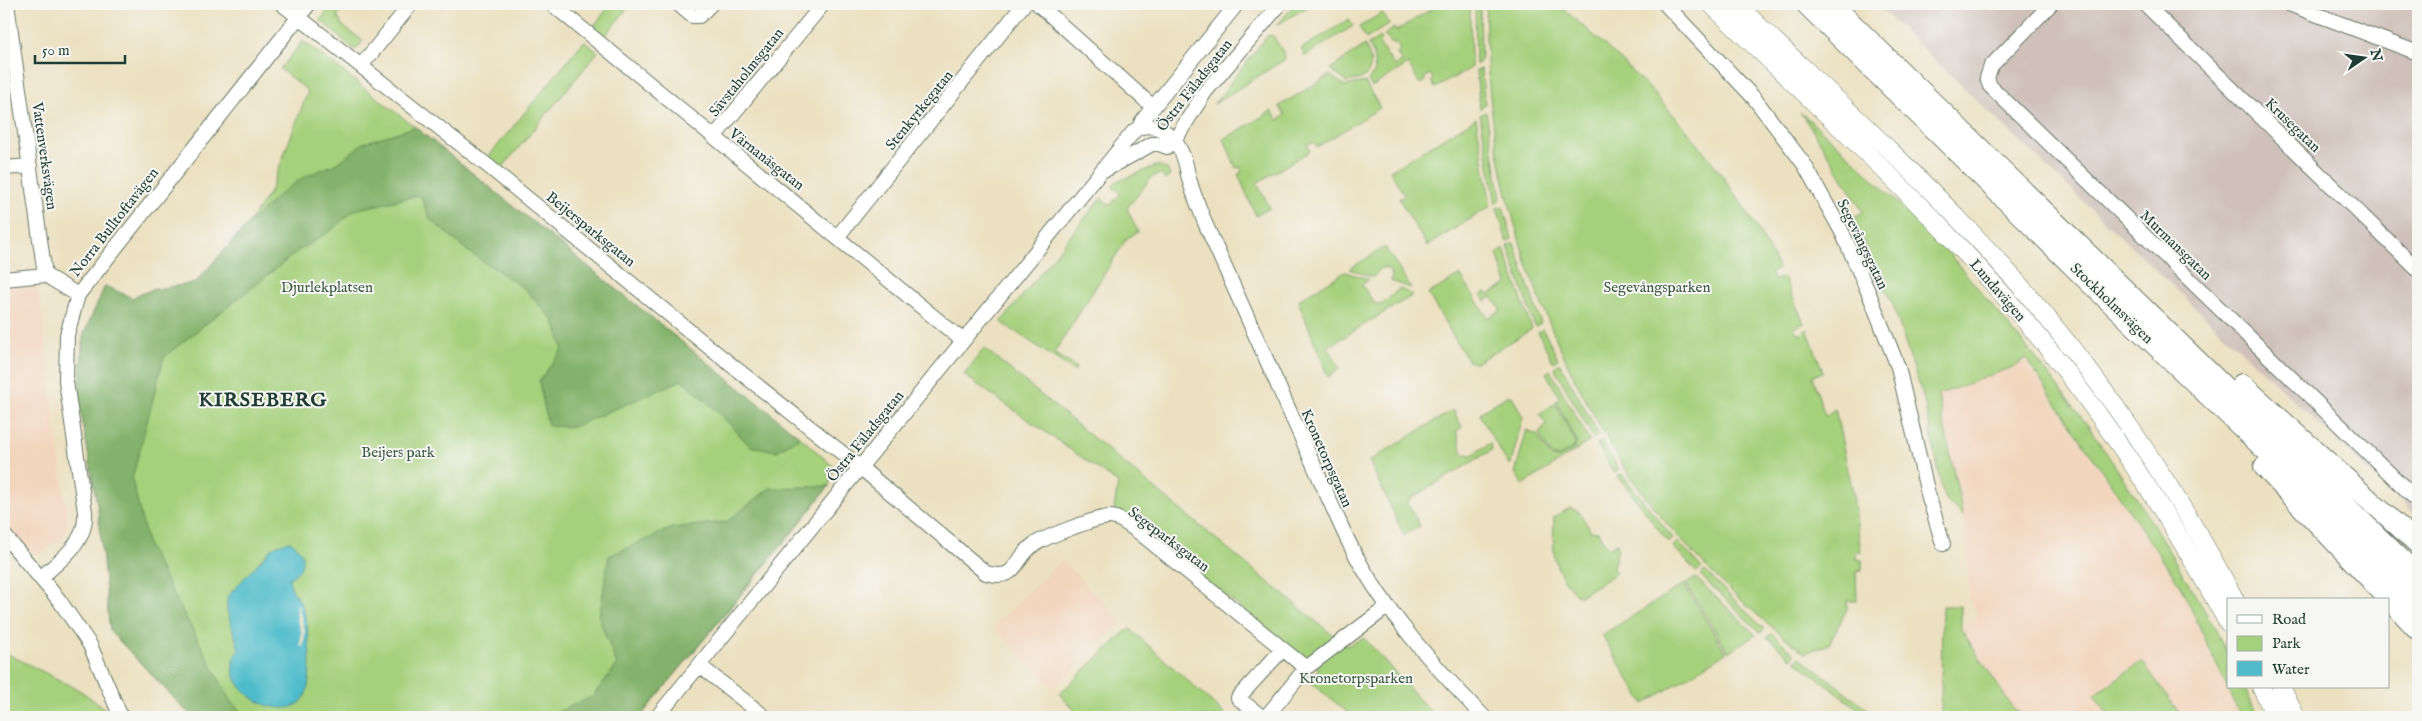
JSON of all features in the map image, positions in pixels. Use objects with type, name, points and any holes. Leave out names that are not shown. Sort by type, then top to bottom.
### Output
[{"type":"highway","name":"Stockholmsvägen","points":[[1806,4],[2091,284],[2317,500],[2418,604]]},
{"type":"highway","name":"Stockholmsvägen","points":[[1832,4],[2007,176],[2260,419],[2418,576]]},
{"type":"highway","points":[[2007,176],[2060,225],[2164,314],[2418,544]]},
{"type":"highway","points":[[2091,284],[2388,598]]},
{"type":"highway","points":[[2390,600],[2418,630]]},
{"type":"main road","name":"Lundavägen","points":[[1711,4],[1937,224],[2006,298],[2075,383],[2119,444],[2162,509],[2227,621]]},
{"type":"main road","name":"Lundavägen","points":[[1736,4],[1964,225],[2030,298],[2126,421],[2177,498],[2234,598]]},
{"type":"main road","points":[[2262,688],[2276,717]]},
{"type":"main road","points":[[2282,688],[2296,717]]},
{"type":"street","name":"Vattenverksvägen","points":[[6,4],[45,275]]},
{"type":"street","name":"Beijersparksgatan","points":[[282,4],[488,166],[715,352],[861,468]]},
{"type":"street","name":"Norra Bulltoftavägen","points":[[41,578],[78,542],[85,529],[85,512],[66,380],[67,335],[78,295],[309,4]]},
{"type":"street","points":[[361,66],[411,4]]},
{"type":"street","name":"Värnanäsgatan","points":[[552,4],[838,236],[962,340]]},
{"type":"street","points":[[678,4],[692,16],[699,16],[711,4]]},
{"type":"street","name":"Sävstaholmsgatan","points":[[714,137],[823,4]]},
{"type":"street","name":"Stenkyrkegatan","points":[[838,236],[1024,4]]},
{"type":"street","points":[[1038,4],[1153,107]]},
{"type":"street","name":"Östra Fäladsgatan","points":[[657,717],[1097,175],[1134,131],[1139,128],[1153,107],[1237,4]]},
{"type":"street","name":"Östra Fäladsgatan","points":[[1097,175],[1146,147],[1170,143],[1205,92],[1280,4]]},
{"type":"street","name":"Segevångsgatan","points":[[1665,4],[1754,98],[1804,164],[1842,232],[1898,367],[1928,494],[1943,544]]},
{"type":"street","name":"Murmansgatan","points":[[2051,4],[1991,66],[1987,78],[1990,86],[2418,501]]},
{"type":"street","name":"Krusegatan","points":[[2145,4],[2418,270]]},
{"type":"street","points":[[2289,4],[2418,53]]},
{"type":"street","points":[[1139,128],[1153,125],[1162,128],[1170,143]]},
{"type":"street","name":"Östra Fäladsgatan","points":[[1139,128],[1146,147]]},
{"type":"street","name":"Kronetorpsgatan","points":[[1170,143],[1183,155],[1190,182],[1262,353],[1348,542],[1387,607],[1441,674],[1484,717]]},
{"type":"street","points":[[4,168],[30,166]]},
{"type":"street","points":[[4,279],[45,275],[78,295]]},
{"type":"street","name":"Segeparksgatan","points":[[861,468],[986,573],[998,576],[1009,574],[1033,546],[1069,529],[1110,517],[1117,518],[1140,533],[1306,668]]},
{"type":"street","points":[[4,534],[59,600],[90,645],[121,717]]},
{"type":"street","points":[[1282,650],[1238,698],[1264,717],[1306,668],[1387,607]]},
{"type":"street","points":[[700,666],[765,717]]},
{"type":"shaded area","points":[[1876,4],[2418,4],[2418,518],[1991,114]]},
{"type":"shaded area","points":[[37,277],[68,524],[61,539],[39,554],[29,553],[4,523],[4,280]]},
{"type":"shaded area","points":[[2025,360],[2180,588],[2239,717],[2027,717],[2013,706],[1962,629],[1978,616],[1970,600],[1963,512],[1939,395]]},
{"type":"shaded area","points":[[1062,560],[1122,622],[1054,689],[993,627]]},
{"type":"green space","points":[[333,4],[347,4],[337,16],[343,26],[363,41],[355,50],[320,20]]},
{"type":"green space","points":[[611,4],[631,4],[604,37],[593,27]]},
{"type":"green space","points":[[1295,4],[1312,4],[1277,25]]},
{"type":"green space","points":[[1439,4],[1470,4],[1471,68],[1435,88],[1430,74],[1420,84],[1408,64],[1372,87],[1368,80],[1375,71],[1373,53],[1368,44],[1380,37],[1382,40],[1379,43],[1394,66],[1402,62],[1397,54],[1400,50],[1396,43],[1391,43],[1384,35],[1394,28],[1396,31]]},
{"type":"green space","points":[[1475,4],[1480,4],[1481,61],[1476,65]]},
{"type":"green space","name":"Segevångsparken","points":[[1486,4],[1557,4],[1622,61],[1682,124],[1709,158],[1735,194],[1779,269],[1771,273],[1774,280],[1784,277],[1804,323],[1794,328],[1797,333],[1802,334],[1807,329],[1823,372],[1812,376],[1825,416],[1835,409],[1852,488],[1861,552],[1856,552],[1856,559],[1862,560],[1862,570],[1856,572],[1857,601],[1847,601],[1847,609],[1829,644],[1805,653],[1755,612],[1707,568],[1663,519],[1624,467],[1583,395],[1541,302],[1510,206],[1491,106]]},
{"type":"green space","points":[[1382,13],[1389,24],[1366,39],[1359,27]]},
{"type":"green space","points":[[1349,19],[1353,26],[1305,56],[1301,49]]},
{"type":"green space","points":[[1268,35],[1273,36],[1285,55],[1284,60],[1214,104]]},
{"type":"green space","name":"Beijers park","points":[[303,41],[415,127],[800,437],[834,467],[829,486],[798,526],[640,717],[192,717],[110,631],[98,509],[79,401],[83,336],[105,286],[132,298],[151,290],[195,283],[247,225],[270,192],[308,91],[280,69]]},
{"type":"green space","points":[[584,41],[598,52],[502,168],[488,157]]},
{"type":"green space","points":[[1365,45],[1370,60],[1369,71],[1366,75],[1354,81],[1346,82],[1330,69]]},
{"type":"green space","points":[[1481,69],[1485,104],[1480,109],[1476,70]]},
{"type":"green space","points":[[1330,75],[1345,86],[1365,82],[1380,108],[1317,147],[1314,142],[1307,145],[1310,151],[1257,183],[1270,208],[1256,216],[1238,174],[1242,172],[1240,167],[1236,168],[1224,139],[1272,111],[1278,120],[1285,115],[1279,106]]},
{"type":"green space","points":[[1486,112],[1501,198],[1496,204],[1480,115]]},
{"type":"green space","points":[[1800,112],[1848,154],[1951,256],[2034,356],[2089,427],[2145,511],[2215,628],[2227,654],[2227,687],[2181,587],[2026,359],[2019,362],[2020,364],[1938,395],[1963,516],[1944,498],[1924,400],[1893,305],[1852,218],[1863,212]]},
{"type":"green space","points":[[1476,118],[1491,206],[1427,246],[1399,199],[1404,195],[1390,171]]},
{"type":"green space","points":[[415,127],[800,437],[777,451],[750,446],[718,412],[682,380],[573,427],[548,426],[539,381],[563,349],[554,321],[524,288],[469,252],[430,219],[420,195],[355,210],[330,231],[298,251],[164,357],[132,479],[148,546],[231,702],[246,717],[192,717],[110,631],[98,509],[79,401],[83,336],[105,286],[132,298],[151,290],[195,283],[247,225],[281,193],[304,177],[338,163],[363,143]]},
{"type":"green space","points":[[1158,165],[1168,170],[1170,176],[1165,180],[1161,174],[1152,177],[1127,208],[1138,232],[1127,238],[1054,353],[1076,367],[1074,371],[1001,322],[1101,198],[1110,205],[1120,194],[1112,186],[1116,182]]},
{"type":"green space","points":[[1503,206],[1512,239],[1507,242],[1497,208]]},
{"type":"green space","points":[[1514,243],[1541,323],[1535,327],[1508,246]]},
{"type":"green space","points":[[1385,247],[1411,288],[1391,281],[1392,275],[1385,268],[1381,269],[1373,277],[1349,269]]},
{"type":"green space","points":[[1504,249],[1532,329],[1476,363],[1468,361],[1428,294],[1460,275],[1488,318],[1501,310],[1492,297],[1485,301],[1481,295],[1486,291],[1489,295],[1507,284],[1497,254]]},
{"type":"green space","points":[[1345,272],[1369,279],[1362,285],[1374,303],[1380,305],[1400,289],[1413,295],[1328,347],[1340,368],[1328,377],[1298,300]]},
{"type":"green space","points":[[1543,329],[1558,359],[1553,362],[1538,332]]},
{"type":"green space","name":"Kronetorpsparken","points":[[984,348],[1346,646],[1364,638],[1435,717],[1353,717],[1308,680],[1319,669],[1114,509],[1118,483],[964,375]]},
{"type":"green space","points":[[1560,363],[1599,435],[1594,439],[1554,367]]},
{"type":"green space","points":[[1550,370],[1590,441],[1523,485],[1515,473],[1527,429],[1529,432],[1537,435],[1550,456],[1558,458],[1574,448],[1577,442],[1556,401],[1560,398],[1546,373]]},
{"type":"green space","points":[[1507,396],[1512,396],[1523,417],[1511,464],[1508,464],[1480,416],[1481,412]]},
{"type":"green space","points":[[1555,403],[1576,442],[1573,448],[1558,457],[1551,455],[1539,434],[1546,423],[1539,414]]},
{"type":"green space","points":[[1453,410],[1462,427],[1456,432],[1464,454],[1472,455],[1490,443],[1492,450],[1407,501],[1420,526],[1404,535],[1369,461]]},
{"type":"green space","points":[[1602,441],[1619,470],[1614,473],[1597,444]]},
{"type":"green space","points":[[1622,474],[1673,538],[1668,542],[1618,476]]},
{"type":"green space","points":[[829,486],[640,717],[547,717],[592,697],[617,665],[599,618],[609,556],[672,528],[726,522],[770,488]]},
{"type":"green space","points":[[1570,508],[1579,512],[1591,531],[1598,532],[1608,548],[1617,543],[1618,549],[1613,568],[1616,573],[1580,596],[1562,577],[1555,560],[1553,541],[1554,517]]},
{"type":"green space","points":[[1678,542],[1702,568],[1696,572],[1673,546]]},
{"type":"green space","points":[[1705,571],[1764,629],[1761,633],[1700,575]]},
{"type":"green space","points":[[1696,578],[1756,635],[1728,652],[1686,584]]},
{"type":"green space","points":[[1684,584],[1726,653],[1644,704],[1602,635]]},
{"type":"green space","points":[[1942,606],[1961,606],[1961,629],[2012,707],[2026,717],[1941,717]]},
{"type":"green space","points":[[1129,628],[1225,714],[1222,717],[1081,717],[1059,694]]},
{"type":"green space","points":[[1772,634],[1795,654],[1792,659],[1767,637]]},
{"type":"green space","points":[[4,652],[81,691],[116,717],[4,717]]},
{"type":"green space","points":[[1800,657],[1869,710],[1864,713],[1795,661]]},
{"type":"green space","points":[[2142,661],[2182,717],[2110,717],[2094,695]]},
{"type":"green space","points":[[2228,688],[2244,688],[2258,717],[2241,717]]},
{"type":"water","points":[[289,541],[302,554],[302,565],[289,578],[291,587],[303,608],[309,642],[310,671],[306,695],[301,702],[291,707],[280,708],[268,706],[247,693],[239,684],[234,674],[234,657],[239,649],[227,611],[227,597],[273,547]]},
{"type":"pier","points":[[297,602],[305,632],[303,647],[300,645],[302,633],[297,619]]},
{"type":"district","name":"KIRSEBERG","points":[[263,399]]},
{"type":"park label","name":"Djurlekplatsen","points":[[327,287]]}]
